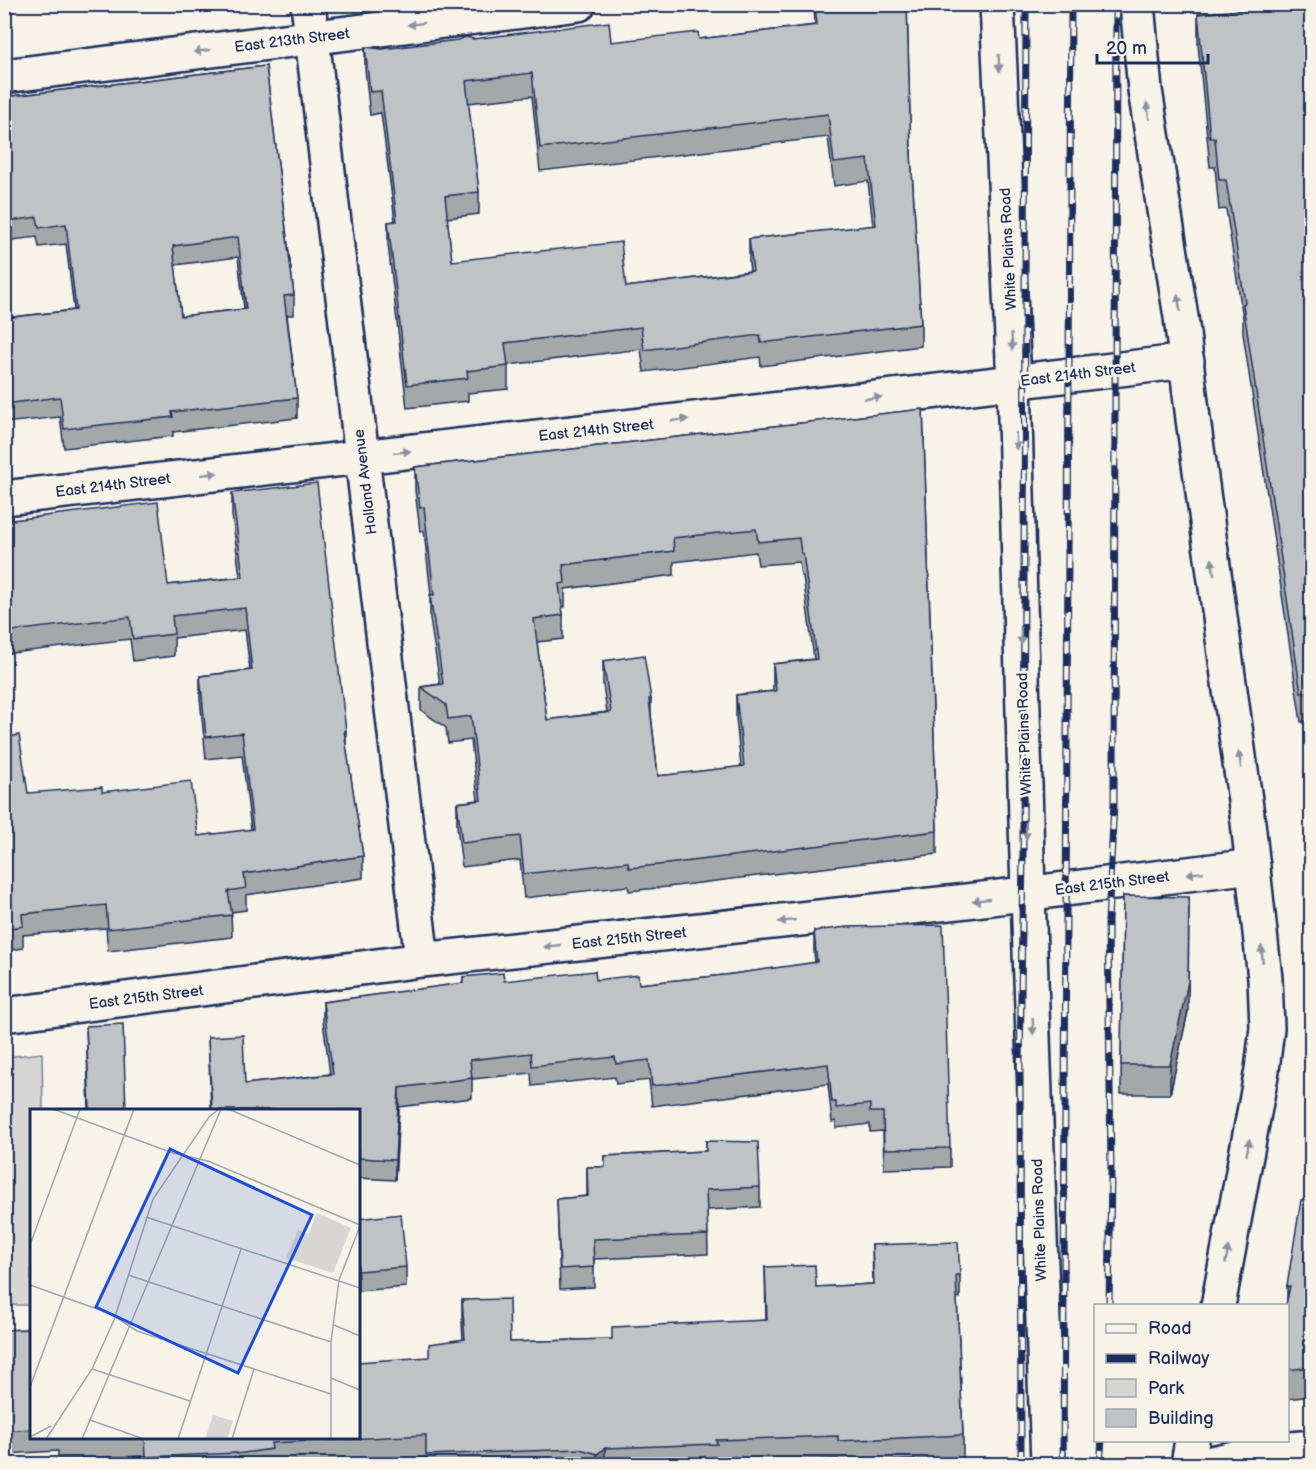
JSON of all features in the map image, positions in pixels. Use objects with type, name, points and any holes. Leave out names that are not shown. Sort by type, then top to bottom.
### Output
[{"type":"street","name":"Holland Avenue","points":[[308,4],[422,960]]},
{"type":"street","name":"East 213th Street","points":[[4,76],[579,4]]},
{"type":"street","name":"White Plains Road","points":[[997,4],[1014,382],[1028,894],[1048,1464]]},
{"type":"street","points":[[1137,4],[1145,90],[1187,361],[1253,866],[1265,979],[1267,1028],[1262,1070],[1218,1304]]},
{"type":"street","name":"East 214th Street","points":[[4,498],[1187,361]]},
{"type":"street","name":"East 215th Street","points":[[4,1015],[422,960],[1028,894],[1253,866]]},
{"type":"street","points":[[1188,1464],[1192,1442]]},
{"type":"street","points":[[1207,1464],[1260,1452],[1311,1447]]},
{"type":"green space","points":[[42,1053],[43,1109],[30,1109],[30,1305],[5,1305],[5,1057]]},
{"type":"building","points":[[815,4],[907,4],[911,154],[921,324],[761,343],[760,335],[644,350],[641,327],[505,343],[508,366],[467,371],[468,378],[407,385],[388,222],[397,221],[381,91],[370,92],[365,47],[382,49],[458,40],[466,37],[473,39],[609,22],[611,42],[698,32],[699,39],[817,25]],"holes":[[[532,73],[540,148],[828,114],[834,163],[868,159],[876,225],[749,239],[753,271],[626,287],[621,242],[452,261],[445,196],[479,192],[466,81]]]},
{"type":"building","points":[[1311,4],[1311,692],[1301,693],[1226,180],[1219,180],[1215,138],[1210,138],[1198,14]]},
{"type":"building","points":[[266,66],[294,295],[284,296],[297,398],[172,412],[173,417],[64,429],[60,397],[4,404],[4,318],[76,310],[66,224],[39,228],[37,217],[4,222],[4,97]],"holes":[[[238,237],[246,309],[181,316],[173,246]]]},
{"type":"building","points":[[923,409],[937,831],[629,868],[628,862],[524,874],[520,836],[462,843],[457,803],[481,800],[471,716],[448,719],[446,705],[421,687],[443,684],[430,595],[434,595],[424,507],[420,508],[415,467]],"holes":[[[756,529],[758,542],[799,538],[817,659],[773,664],[776,691],[736,695],[744,766],[658,776],[649,699],[651,699],[644,655],[603,661],[611,712],[547,720],[534,619],[563,615],[559,584],[565,583],[563,565],[674,551],[673,538]]]},
{"type":"building","points":[[317,483],[346,731],[344,731],[363,856],[244,874],[246,888],[228,891],[232,915],[108,929],[106,905],[22,914],[23,926],[4,929],[4,738],[19,735],[28,793],[102,787],[102,792],[191,781],[198,836],[253,829],[242,733],[206,737],[200,676],[252,670],[245,608],[172,616],[174,634],[133,639],[130,617],[4,632],[4,521],[158,502],[168,585],[243,577],[232,493]]},
{"type":"building","points":[[1123,896],[1189,897],[1188,982],[1170,1065],[1121,1065]]},
{"type":"building","points":[[943,925],[950,1148],[884,1149],[883,1112],[870,1112],[870,1104],[836,1108],[836,1102],[832,1102],[828,1064],[652,1086],[649,1060],[616,1064],[615,1057],[532,1066],[531,1053],[470,1060],[472,1078],[399,1088],[395,1160],[360,1158],[360,1109],[212,1109],[208,1037],[243,1035],[245,1084],[333,1074],[323,1002],[463,983],[463,977],[503,973],[504,981],[595,971],[596,980],[638,975],[639,984],[817,962],[814,931],[847,927]]},
{"type":"building","points":[[123,1024],[126,1109],[90,1109],[86,1026]]},
{"type":"building","points":[[706,1141],[758,1142],[760,1187],[706,1190],[708,1235],[593,1239],[594,1267],[560,1269],[557,1199],[588,1196],[587,1167],[605,1167],[605,1156],[706,1151]]},
{"type":"building","points":[[1311,1199],[1311,1367],[1289,1370],[1289,1304],[1286,1304],[1290,1286],[1287,1286],[1301,1200]]},
{"type":"building","points":[[401,1214],[406,1267],[360,1271],[360,1219]]},
{"type":"building","points":[[958,1242],[960,1275],[956,1275],[963,1435],[838,1441],[838,1436],[716,1440],[717,1444],[605,1448],[597,1454],[580,1449],[426,1455],[426,1435],[360,1438],[360,1362],[429,1357],[429,1344],[465,1339],[462,1300],[509,1299],[510,1342],[612,1339],[612,1327],[767,1320],[765,1267],[815,1265],[816,1287],[874,1284],[872,1245]]},
{"type":"building","points":[[30,1329],[30,1429],[4,1431],[4,1330]]},
{"type":"building","points":[[145,1439],[348,1439],[271,1443],[272,1449],[237,1454],[146,1457]]},
{"type":"railway","points":[[1021,1464],[1020,1069],[1026,4]]},
{"type":"railway","points":[[1063,1464],[1071,4]]},
{"type":"railway","points":[[1109,1304],[1111,1171],[1108,921],[1114,803],[1116,4]]},
{"type":"railway","points":[[1100,1464],[1102,1442]]}]
